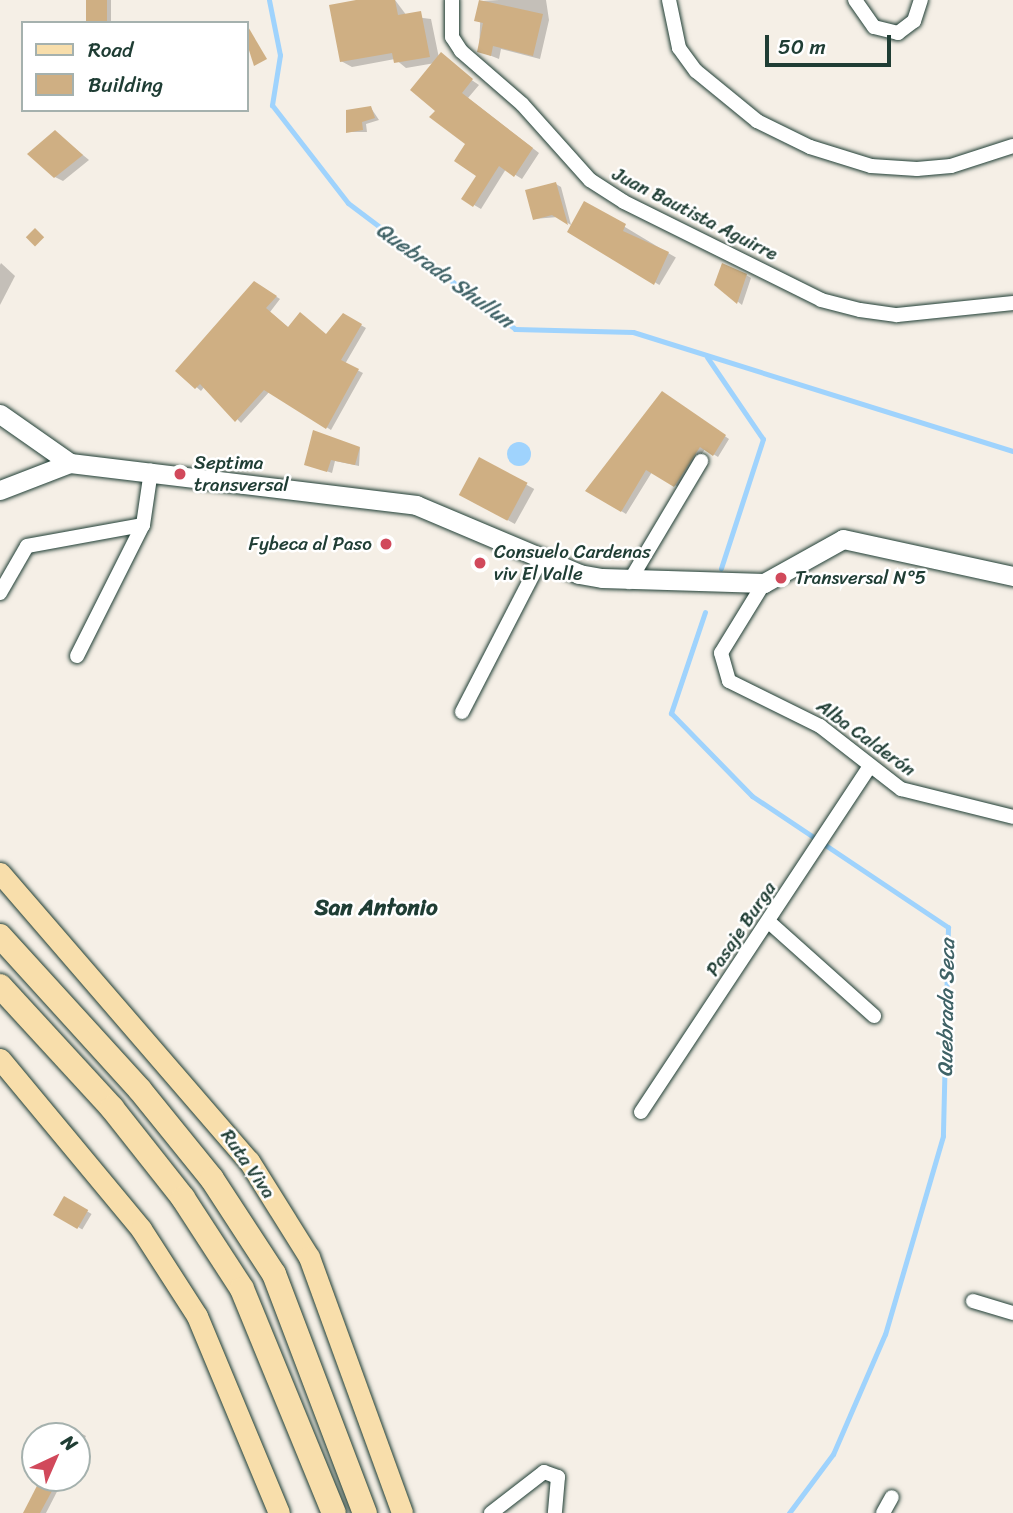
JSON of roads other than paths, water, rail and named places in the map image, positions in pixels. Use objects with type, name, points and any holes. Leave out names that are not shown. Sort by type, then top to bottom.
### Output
[{"type":"highway","name":"Ruta Viva","points":[[0,936],[140,1090],[212,1179],[274,1274],[365,1513]]},
{"type":"highway","points":[[0,986],[120,1118],[183,1198],[242,1289],[334,1513]]},
{"type":"main road","points":[[0,414],[70,463]]},
{"type":"main road","points":[[0,491],[70,463],[416,505],[579,574],[629,582],[764,583],[843,539],[1013,576]]},
{"type":"main road","name":"Ruta Viva","points":[[0,873],[249,1161],[309,1257],[402,1513]]},
{"type":"main road","points":[[0,1059],[141,1229],[197,1316],[279,1513]]},
{"type":"street","name":"Juan Bautista Aguirre","points":[[452,0],[452,37],[461,51],[522,104],[590,180],[624,202],[821,300],[860,310],[897,315],[1013,303]]},
{"type":"street","points":[[669,0],[679,48],[696,71],[757,121],[810,147],[871,166],[917,169],[973,161],[1013,146]]},
{"type":"street","points":[[855,0],[874,27],[898,33],[914,21],[921,0]]},
{"type":"street","points":[[629,582],[701,461]]},
{"type":"street","points":[[78,656],[143,525],[151,471]]},
{"type":"street","points":[[0,593],[27,546],[143,525]]},
{"type":"street","points":[[462,712],[541,559]]},
{"type":"street","name":"Alba Calderón","points":[[764,583],[724,645],[723,671],[753,695],[820,726],[870,766],[911,794],[1013,817]]},
{"type":"street","name":"Pasaje Burga","points":[[641,1112],[870,766]]},
{"type":"street","points":[[769,922],[874,1016]]},
{"type":"street","points":[[973,1301],[1013,1313]]},
{"type":"street","points":[[491,1513],[544,1472],[558,1477],[555,1513]]},
{"type":"street","points":[[884,1513],[892,1497]]},
{"type":"water","points":[[519,442],[527,446],[531,454],[527,462],[519,466],[511,462],[507,454],[511,446]]},
{"type":"waterway","name":"Quebrada Shullun","points":[[269,0],[280,55],[272,105],[348,203],[515,329],[633,332],[1013,451]]},
{"type":"waterway","name":"Quebrada Seca","points":[[707,357],[763,439],[721,568]]},
{"type":"waterway","name":"Quebrada Seca","points":[[705,612],[671,713],[752,796],[948,927],[943,1136],[885,1334],[833,1454],[789,1513]]},
{"type":"place","name":"Septima transversal","points":[[180,474]]},
{"type":"place","name":"Fybeca al Paso","points":[[386,544]]},
{"type":"place","name":"Consuelo Cardenas viv El Valle","points":[[480,563]]},
{"type":"place","name":"Transversal N°5","points":[[781,578]]},
{"type":"district","name":"San Antonio","points":[[376,908]]}]
